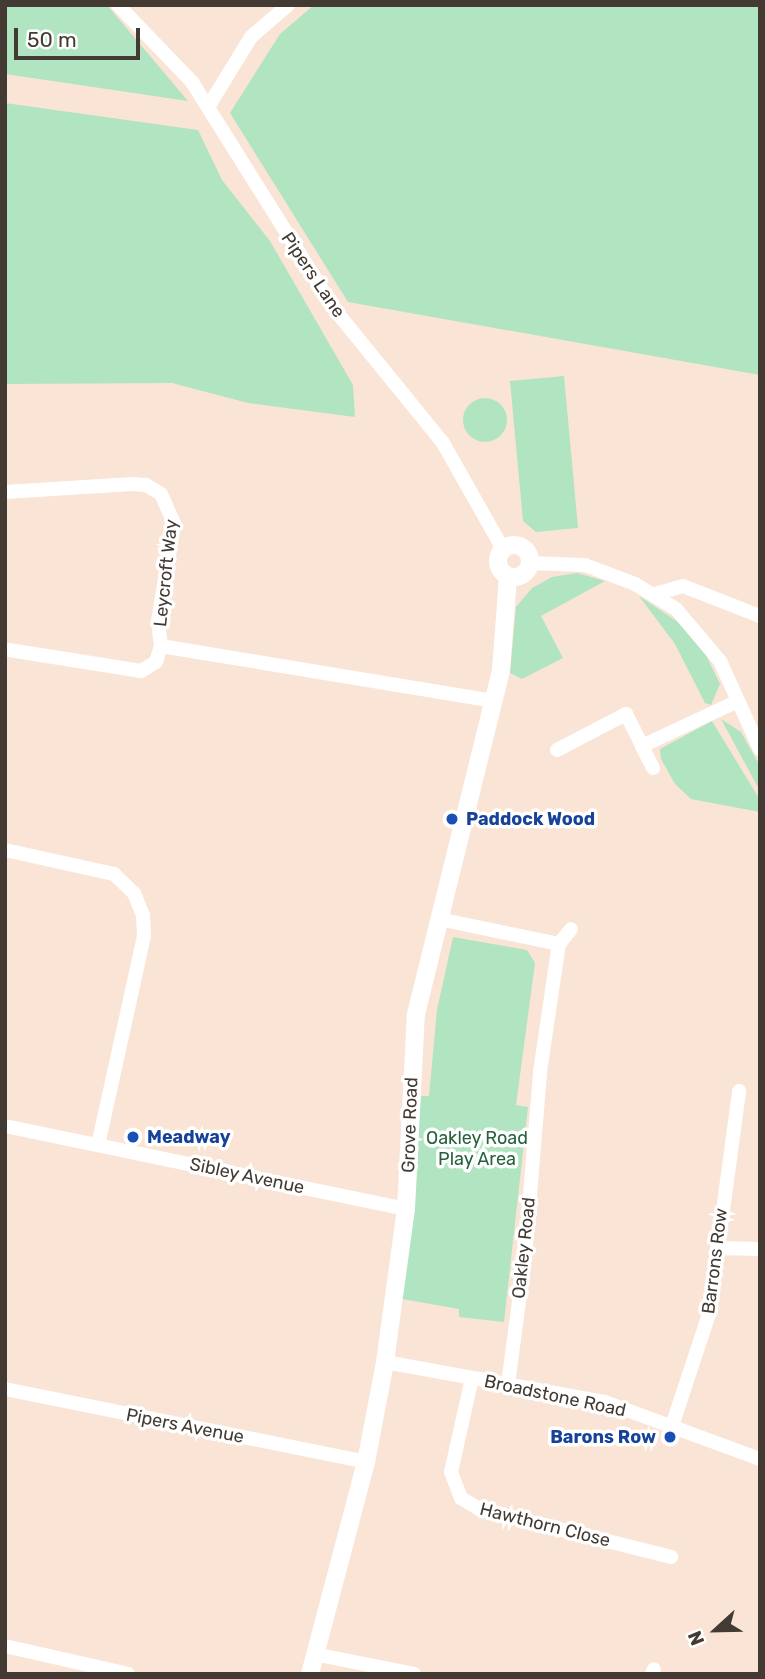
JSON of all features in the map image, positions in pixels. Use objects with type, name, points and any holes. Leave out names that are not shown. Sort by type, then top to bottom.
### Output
[{"type":"street","name":"Pipers Lane","points":[[118,5],[177,63],[208,107],[335,310],[443,443],[503,549]]},
{"type":"street","points":[[208,107],[251,37],[288,5]]},
{"type":"street","name":"Leycroft Way","points":[[5,492],[133,484],[146,485],[162,494],[174,523],[158,622],[161,646]]},
{"type":"street","points":[[503,549],[521,547],[529,563]]},
{"type":"street","name":"Grove Road","points":[[310,1674],[366,1462],[385,1362],[406,1209],[416,1014],[494,701],[508,576],[498,564],[503,549]]},
{"type":"street","points":[[508,576],[522,575],[529,563]]},
{"type":"street","points":[[529,563],[585,565],[655,594],[685,617],[709,646],[760,750]]},
{"type":"street","points":[[655,594],[683,586],[760,616]]},
{"type":"street","points":[[9,650],[141,671],[156,662],[161,646],[494,701]]},
{"type":"street","points":[[642,746],[738,701]]},
{"type":"street","points":[[556,750],[626,715],[653,768]]},
{"type":"street","points":[[5,850],[114,874],[134,893],[143,915],[144,936],[98,1145]]},
{"type":"street","points":[[439,919],[559,944],[571,929]]},
{"type":"street","name":"Oakley Road","points":[[508,1384],[525,1256],[540,1072],[559,944]]},
{"type":"street","name":"Barrons Row","points":[[672,1426],[709,1314],[739,1091]]},
{"type":"street","name":"Sibley Avenue","points":[[5,1126],[406,1209]]},
{"type":"street","points":[[717,1248],[760,1248]]},
{"type":"street","name":"Broadstone Road","points":[[385,1362],[605,1402],[760,1459]]},
{"type":"street","name":"Hawthorn Close","points":[[472,1378],[451,1472],[461,1498],[479,1509],[671,1557]]},
{"type":"street","name":"Pipers Avenue","points":[[5,1389],[366,1462]]},
{"type":"street","points":[[5,1646],[128,1674]]},
{"type":"street","points":[[314,1654],[414,1674]]},
{"type":"green space","points":[[5,5],[107,5],[188,101],[5,74]]},
{"type":"green space","points":[[314,5],[760,5],[760,375],[348,302],[230,113],[280,34]]},
{"type":"green space","points":[[5,103],[198,130],[222,180],[270,241],[353,385],[355,417],[248,403],[172,383],[5,384]]},
{"type":"green space","points":[[564,376],[578,528],[536,532],[523,521],[510,381]]},
{"type":"green space","points":[[485,398],[494,399],[501,404],[506,411],[506,429],[501,436],[494,441],[485,442],[476,441],[469,436],[464,429],[463,420],[464,411],[469,404],[476,399]]},
{"type":"green space","points":[[577,573],[605,581],[541,616],[563,658],[522,679],[510,673],[516,607],[532,588],[552,577]]},
{"type":"green space","points":[[639,596],[681,624],[704,651],[720,684],[711,705],[705,703],[675,644]]},
{"type":"green space","points":[[721,719],[741,732],[760,766],[760,791]]},
{"type":"green space","points":[[712,721],[760,800],[760,812],[691,799],[675,784],[661,759],[660,749]]},
{"type":"green space","name":"Oakley Road Play Area","points":[[453,937],[527,950],[535,963],[516,1105],[528,1107],[504,1322],[459,1317],[459,1309],[402,1299],[421,1096],[429,1096],[437,1010]]},
{"type":"place","name":"Paddock Wood","points":[[452,819]]},
{"type":"place","name":"Meadway","points":[[133,1137]]},
{"type":"place","name":"Barons Row","points":[[670,1437]]}]
